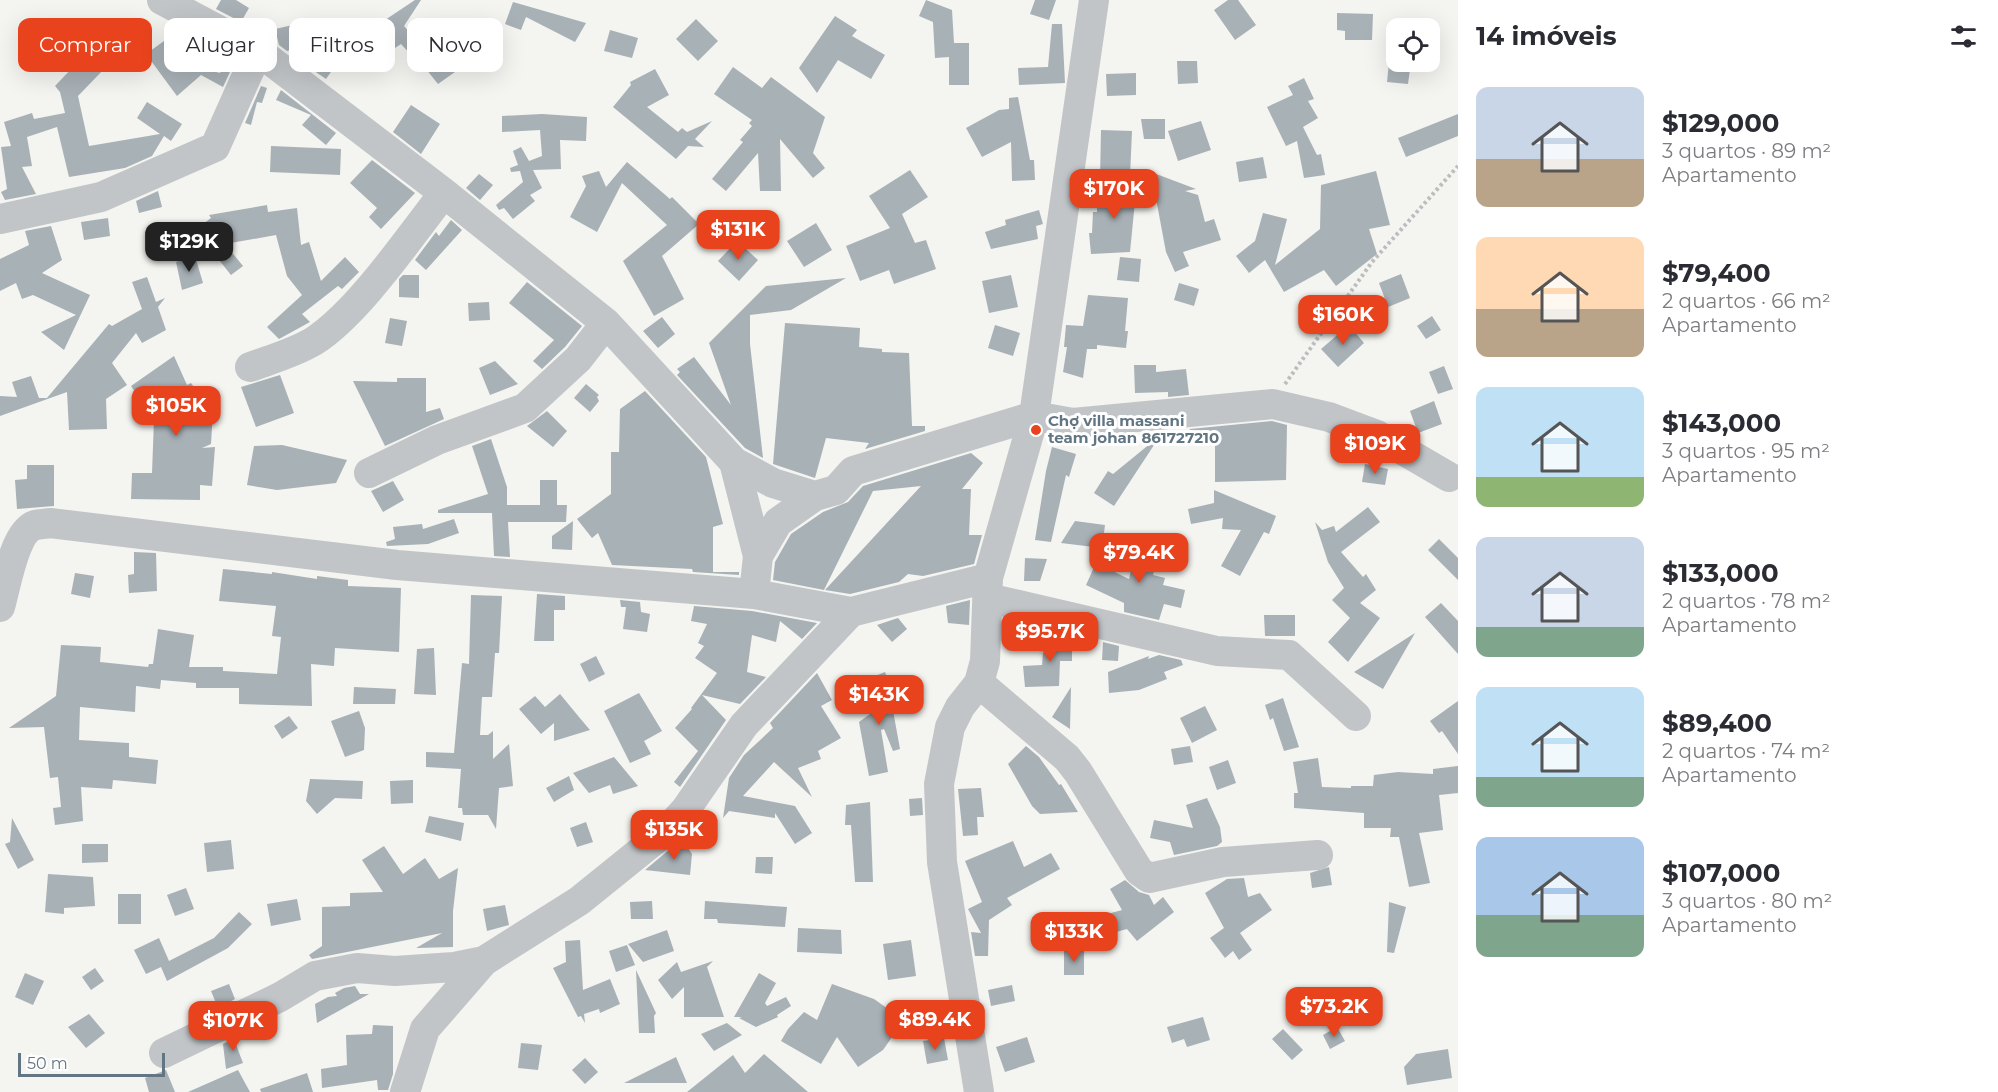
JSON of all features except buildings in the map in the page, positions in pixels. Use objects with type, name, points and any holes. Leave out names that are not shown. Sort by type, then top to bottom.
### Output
[{"type":"street","points":[[162,0],[196,18]]},
{"type":"street","points":[[979,1092],[942,862],[939,784],[950,727],[960,707],[979,683],[985,661],[988,588],[1034,416],[1094,0]]},
{"type":"street","points":[[277,66],[444,193],[606,323],[734,462],[773,483],[815,496]]},
{"type":"street","points":[[0,219],[101,197],[214,147],[248,72]]},
{"type":"street","points":[[250,367],[287,354],[315,340],[350,310],[444,193]]},
{"type":"street","points":[[369,473],[437,440],[525,408],[579,359],[606,323]]},
{"type":"street","points":[[758,556],[778,522],[815,496],[836,490],[852,471],[1034,416],[1073,423],[1272,404],[1329,417],[1368,431],[1449,477]]},
{"type":"street","points":[[734,462],[758,556],[754,594]]},
{"type":"street","points":[[0,607],[16,548],[25,532],[34,525],[50,524],[397,565],[754,594],[851,612],[988,588],[1217,651],[1289,655],[1356,716]]},
{"type":"street","points":[[405,1092],[425,1029],[484,961],[579,901],[667,830],[686,809],[744,725],[851,612]]},
{"type":"street","points":[[979,683],[1066,758],[1078,772],[1138,872],[1149,878],[1223,862],[1318,855]]},
{"type":"street","points":[[164,1053],[280,997],[315,976],[357,968],[395,971],[454,967],[484,961]]},
{"type":"path","points":[[1272,404],[1372,262],[1458,166]]},
{"type":"place","name":"Chợ villa massani team johan 861727210","points":[[1036,430]]}]
